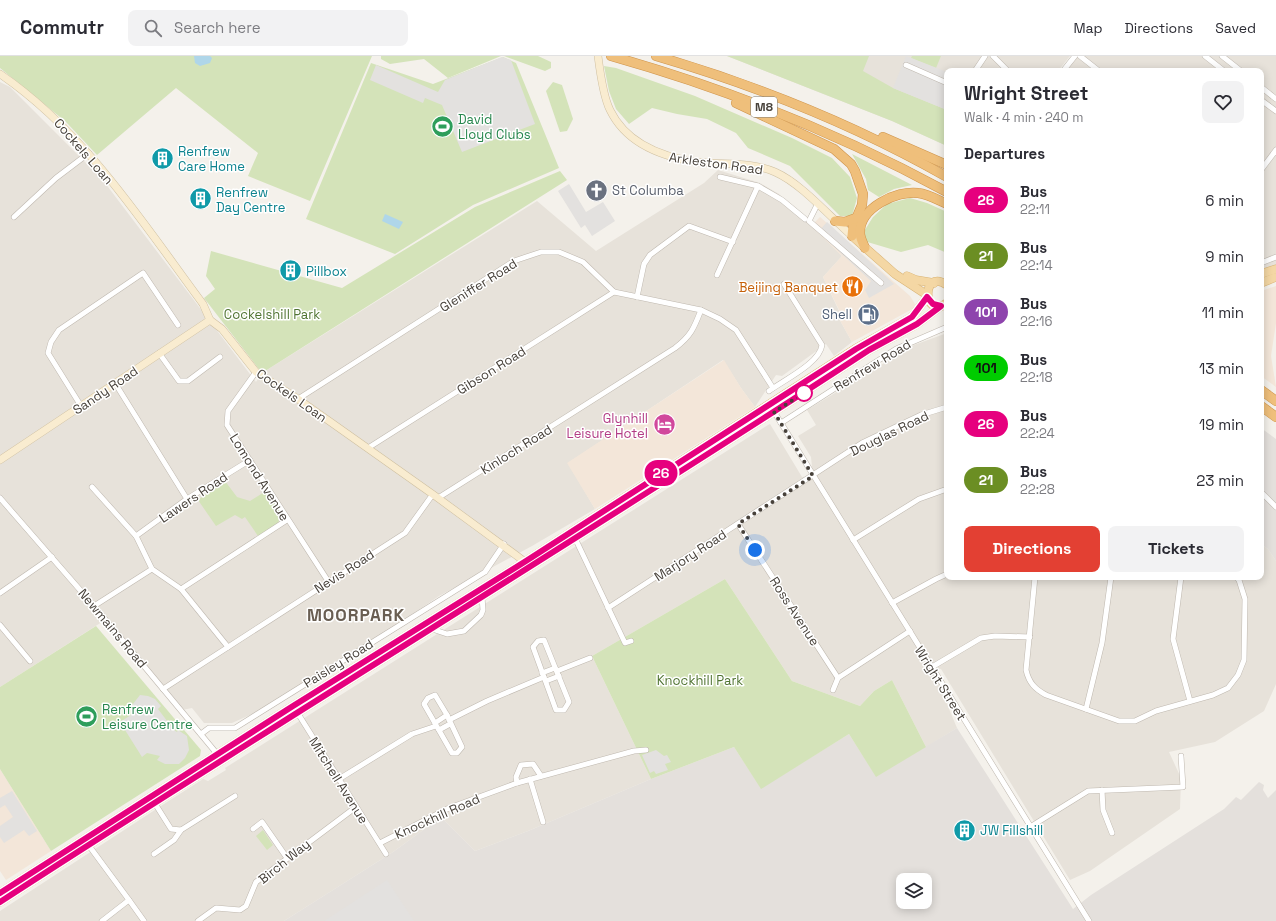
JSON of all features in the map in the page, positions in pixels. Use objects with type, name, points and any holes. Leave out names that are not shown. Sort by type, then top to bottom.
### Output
[{"type":"highway","name":"M8","points":[[611,56],[676,75],[784,115],[840,138],[944,190]]},
{"type":"highway","name":"M8","points":[[656,56],[771,96],[866,135],[944,174]]},
{"type":"highway","points":[[676,75],[834,149],[844,156],[855,171],[862,188],[862,205],[852,229],[852,236]]},
{"type":"highway","points":[[771,96],[849,123],[944,164]]},
{"type":"highway","points":[[865,248],[861,239],[861,225],[871,210],[882,202],[905,193],[918,193],[944,203]]},
{"type":"highway","points":[[835,221],[845,222],[856,218]]},
{"type":"highway","points":[[1264,392],[1276,401]]},
{"type":"highway","points":[[1264,408],[1276,417]]},
{"type":"main road","name":"Arkleston Road","points":[[852,236],[885,266],[927,296],[933,304],[944,304]]},
{"type":"main road","name":"Arkleston Road","points":[[885,266],[916,280],[944,284]]},
{"type":"main road","points":[[1264,273],[1276,269]]},
{"type":"main road","points":[[903,275],[920,278],[944,279]]},
{"type":"main road","points":[[1264,281],[1276,277]]},
{"type":"main road","name":"Renfrew Road","points":[[528,564],[770,404],[856,349],[912,317],[927,296],[928,288],[934,283]]},
{"type":"main road","name":"Renfrew Road","points":[[573,535],[774,412],[869,350],[917,324],[944,305]]},
{"type":"main road","name":"Paisley Road","points":[[0,893],[79,842],[220,757],[297,713],[432,629],[482,597],[528,564]]},
{"type":"main road","name":"Paisley Road","points":[[0,902],[154,802],[293,706],[528,564]]},
{"type":"street","name":"Arkleston Road","points":[[598,56],[609,109],[622,127],[643,146],[664,156],[697,162],[743,164],[767,169],[785,178],[852,236]]},
{"type":"street","points":[[977,68],[985,56]]},
{"type":"street","points":[[993,56],[1005,68]]},
{"type":"street","points":[[1065,68],[1075,56]]},
{"type":"street","points":[[1080,56],[1095,68]]},
{"type":"street","points":[[1205,56],[1220,68]]},
{"type":"street","points":[[1222,56],[1237,68]]},
{"type":"street","points":[[906,65],[944,82]]},
{"type":"street","name":"Cockels Loan","points":[[0,74],[40,104],[88,153],[203,304],[210,320],[222,329],[256,372],[298,399],[368,448],[504,544],[528,564]]},
{"type":"street","points":[[1264,90],[1275,99],[1269,106]]},
{"type":"street","points":[[1264,102],[1276,112]]},
{"type":"street","points":[[1264,166],[1276,150]]},
{"type":"street","points":[[14,217],[56,178],[88,153]]},
{"type":"street","points":[[720,177],[758,186],[782,200],[805,219]]},
{"type":"street","points":[[717,275],[758,186]]},
{"type":"street","points":[[817,205],[810,222],[881,282]]},
{"type":"street","points":[[636,297],[644,264],[650,255],[689,226],[732,242]]},
{"type":"street","name":"Gleniffer Road","points":[[298,399],[514,261],[541,252],[559,252],[583,262],[614,292]]},
{"type":"street","points":[[1264,262],[1276,257]]},
{"type":"street","points":[[81,406],[48,353],[51,342],[59,330],[143,272],[178,324]]},
{"type":"street","points":[[614,292],[701,310],[720,318],[736,330],[771,389],[818,356],[822,345],[784,284]]},
{"type":"street","name":"Gibson Road","points":[[368,448],[614,292]]},
{"type":"street","name":"Kinloch Road","points":[[436,496],[675,348],[686,340],[694,330],[701,310]]},
{"type":"street","name":"Sandy Road","points":[[0,460],[159,352],[210,320]]},
{"type":"street","name":"Renfrew Road","points":[[781,423],[896,349],[944,328]]},
{"type":"street","points":[[159,352],[179,381],[188,381],[220,358]]},
{"type":"street","name":"Lomond Avenue","points":[[256,372],[228,411],[227,425],[287,520],[328,581]]},
{"type":"street","points":[[115,383],[188,499]]},
{"type":"street","name":"Wright Street","points":[[770,404],[813,476],[1089,921]]},
{"type":"street","name":"Douglas Road","points":[[813,476],[862,443],[921,415],[944,408]]},
{"type":"street","name":"Lawers Road","points":[[136,536],[188,499],[250,460]]},
{"type":"street","name":"Marjory Road","points":[[608,608],[813,476]]},
{"type":"street","points":[[92,487],[136,536],[152,569],[181,589],[228,647]]},
{"type":"street","points":[[853,540],[919,500],[944,489]]},
{"type":"street","points":[[1264,495],[1276,507]]},
{"type":"street","name":"Nevis Road","points":[[164,688],[328,581],[405,533],[436,496]]},
{"type":"street","name":"Newmains Road","points":[[0,498],[164,688],[220,757]]},
{"type":"street","points":[[181,589],[287,520]]},
{"type":"street","name":"Ross Avenue","points":[[738,524],[838,678]]},
{"type":"street","points":[[573,535],[625,643],[631,641]]},
{"type":"street","name":"Paisley Road","points":[[201,734],[209,728],[235,728],[485,572],[504,544]]},
{"type":"street","points":[[0,593],[52,557]]},
{"type":"street","points":[[94,606],[152,569]]},
{"type":"street","points":[[892,604],[922,586],[944,575]]},
{"type":"street","points":[[1035,580],[1026,670],[1028,680],[1035,689],[1046,695],[1118,721],[1135,721],[1156,711],[1213,695],[1228,688],[1238,675],[1244,660],[1245,599],[1239,580]]},
{"type":"street","points":[[1086,709],[1102,643],[1111,580]]},
{"type":"street","points":[[1181,580],[1173,638],[1190,701]]},
{"type":"street","points":[[432,629],[447,634],[464,631],[481,615],[483,610],[482,597]]},
{"type":"street","points":[[0,625],[30,661]]},
{"type":"street","points":[[834,690],[838,678],[910,631]]},
{"type":"street","points":[[932,668],[981,638],[995,636],[1030,637]]},
{"type":"street","points":[[544,640],[569,702],[564,710],[556,710],[544,677],[533,647],[538,642],[544,640]]},
{"type":"street","points":[[339,779],[412,734],[437,726],[487,701],[590,658]]},
{"type":"street","points":[[544,677],[557,672]]},
{"type":"street","points":[[435,695],[462,747],[457,753],[452,753],[437,726],[424,704],[428,698],[435,695]]},
{"type":"street","name":"Mitchell Avenue","points":[[293,706],[386,854]]},
{"type":"street","points":[[437,726],[449,720]]},
{"type":"street","name":"Knockhill Road","points":[[380,843],[449,808],[518,783],[634,751],[646,750]]},
{"type":"street","points":[[1030,827],[1088,790],[1183,787],[1181,756]]},
{"type":"street","points":[[518,783],[516,777],[521,765],[533,764],[541,776]]},
{"type":"street","points":[[530,779],[543,822]]},
{"type":"street","points":[[1102,790],[1103,810],[1112,833]]},
{"type":"street","points":[[154,854],[174,840],[181,830],[235,796]]},
{"type":"street","points":[[154,802],[171,829],[181,830]]},
{"type":"street","name":"Birch Way","points":[[198,921],[216,908],[240,910],[246,906],[256,882],[356,807]]},
{"type":"street","points":[[253,829],[262,822],[287,858]]},
{"type":"street","points":[[79,842],[89,844],[144,921]]},
{"type":"street","points":[[102,921],[129,900]]},
{"type":"shaded area","points":[[727,56],[1070,56],[1060,68],[944,68],[944,145],[892,121]]},
{"type":"shaded area","points":[[906,56],[944,71],[944,109],[893,88]]},
{"type":"shaded area","points":[[1075,56],[1276,56],[1276,265],[1264,270],[1264,68],[1064,68]]},
{"type":"shaded area","points":[[502,57],[511,60],[535,124],[462,152],[442,105],[425,98],[423,103],[370,80],[376,65],[438,92],[445,80]]},
{"type":"shaded area","points":[[0,82],[10,87],[102,179],[256,382],[262,373],[537,201],[596,251],[704,183],[718,170],[760,183],[779,194],[842,256],[823,277],[840,313],[837,315],[852,342],[834,356],[826,344],[782,376],[776,375],[755,407],[723,360],[568,463],[595,509],[532,546],[439,596],[294,695],[232,723],[204,723],[192,708],[182,710],[105,620],[0,687]]},
{"type":"shaded area","points":[[569,184],[586,212],[603,202],[615,221],[592,236],[585,225],[581,228],[558,191]]},
{"type":"shaded area","points":[[820,217],[910,296],[915,304],[914,308],[852,342],[837,315],[840,312],[823,277],[842,256],[811,226]]},
{"type":"shaded area","points":[[827,222],[894,284],[869,298],[865,290],[871,281],[818,232]]},
{"type":"shaded area","points":[[1276,286],[1276,323],[1271,356],[1276,387],[1264,378],[1264,290]]},
{"type":"shaded area","points":[[944,334],[944,580],[1264,580],[1264,546],[1268,549],[1276,561],[1276,684],[1264,711],[1215,742],[1169,752],[1181,778],[1180,809],[1090,871],[1070,880],[941,669],[932,668],[957,728],[926,747],[892,680],[874,691],[860,706],[792,681],[725,579],[592,656],[651,779],[528,831],[475,851],[441,817],[393,852],[284,921],[0,921],[0,911],[164,804],[203,779],[208,781],[226,770],[225,768],[768,425],[770,424],[802,477],[813,476],[811,457],[798,436],[816,425],[807,410],[914,345]]},
{"type":"shaded area","points":[[724,360],[741,388],[755,407],[595,509],[567,463]]},
{"type":"shaded area","points":[[1264,430],[1276,439],[1276,561],[1268,549],[1264,546]]},
{"type":"shaded area","points":[[140,695],[155,699],[161,706],[158,709],[174,730],[177,732],[178,730],[187,736],[189,750],[185,758],[179,764],[165,764],[157,760],[160,756],[147,753],[142,757],[120,722],[131,715],[133,710],[129,709]]},
{"type":"shaded area","points":[[957,728],[1073,909],[1091,895],[1224,809],[1236,797],[1241,800],[1259,782],[1264,785],[1263,790],[1268,798],[1276,790],[1276,921],[284,921],[393,852],[441,817],[475,851],[528,831],[651,779],[734,747],[761,788],[849,734],[876,776]]},
{"type":"shaded area","points":[[656,750],[664,756],[667,755],[671,762],[665,764],[668,770],[656,774],[654,771],[650,773],[642,755]]},
{"type":"shaded area","points":[[0,769],[51,851],[6,880],[0,871]]},
{"type":"shaded area","points":[[12,791],[37,831],[29,836],[24,830],[4,843],[0,837],[0,826],[13,817],[5,805],[0,808],[0,798]]},
{"type":"shaded area","points":[[387,880],[414,921],[324,921]]},
{"type":"green space","points":[[0,56],[372,56],[310,201],[248,176],[258,153],[176,88],[97,155],[66,122],[0,68]]},
{"type":"green space","points":[[381,56],[501,56],[448,78],[424,59],[390,64],[381,59]]},
{"type":"green space","points":[[504,56],[538,56],[551,62],[551,68],[545,71]]},
{"type":"green space","points":[[727,56],[869,56],[863,71],[893,88],[944,109],[944,145],[892,121]]},
{"type":"green space","points":[[912,56],[941,56],[936,68],[911,58]]},
{"type":"green space","name":"David Lloyd Clubs","points":[[503,57],[516,63],[559,168],[473,205],[395,254],[306,219],[371,63],[433,84]]},
{"type":"green space","points":[[604,66],[616,68],[695,96],[792,138],[832,158],[850,177],[857,198],[852,216],[840,216],[790,166],[748,148],[736,133],[707,119],[652,108],[629,124],[616,109],[609,91]]},
{"type":"green space","points":[[553,82],[562,85],[573,119],[567,131],[560,132],[546,91]]},
{"type":"green space","points":[[852,154],[912,185],[894,189],[879,197],[868,190],[866,179]]},
{"type":"green space","name":"Cockelshill Park","points":[[560,171],[567,180],[262,373],[204,298],[215,289],[206,276],[211,251],[342,288],[475,207]]},
{"type":"green space","points":[[910,198],[927,203],[944,211],[944,252],[928,245],[901,252],[864,241],[863,233],[873,217],[887,204]]},
{"type":"green space","points":[[225,481],[237,497],[250,501],[266,491],[281,512],[278,524],[258,536],[245,517],[242,519],[235,515],[216,526],[198,500]]},
{"type":"green space","name":"Knockhill Park","points":[[725,579],[792,681],[860,706],[874,691],[892,680],[926,747],[876,777],[849,734],[761,789],[734,747],[651,779],[592,656]]},
{"type":"green space","name":"Renfrew Leisure Centre","points":[[96,626],[201,750],[200,756],[51,851],[0,769],[0,687]]},
{"type":"green space","points":[[263,830],[273,845],[267,850],[256,836]]},
{"type":"water","points":[[194,56],[210,56],[212,58],[210,63],[200,66],[195,63]]},
{"type":"water","points":[[385,214],[403,222],[399,229],[382,221]]},
{"type":"bus line","name":"26","points":[[0,893],[293,706],[526,561],[841,358],[887,330],[912,317],[921,308],[927,297],[933,304],[941,306],[917,324],[869,350],[530,567],[222,761],[154,802],[0,902]]},
{"type":"place","name":"David Lloyd Clubs","points":[[443,126]]},
{"type":"place","name":"Renfrew Care Home","points":[[162,158]]},
{"type":"place","name":"St Columba","points":[[596,190]]},
{"type":"place","name":"Renfrew Day Centre","points":[[201,199]]},
{"type":"place","name":"Pillbox","points":[[291,271]]},
{"type":"place","name":"Beijing Banquet","points":[[853,287]]},
{"type":"place","name":"Shell","points":[[868,314]]},
{"type":"place","name":"Glynhill Leisure Hotel","points":[[664,425]]},
{"type":"place","name":"Renfrew Leisure Centre","points":[[86,716]]},
{"type":"place","name":"JW Fillshill","points":[[964,830]]},
{"type":"district","name":"MOORPARK","points":[[356,615]]},
{"type":"route","points":[[755,550],[738,524],[813,476],[774,412],[804,393]]}]
